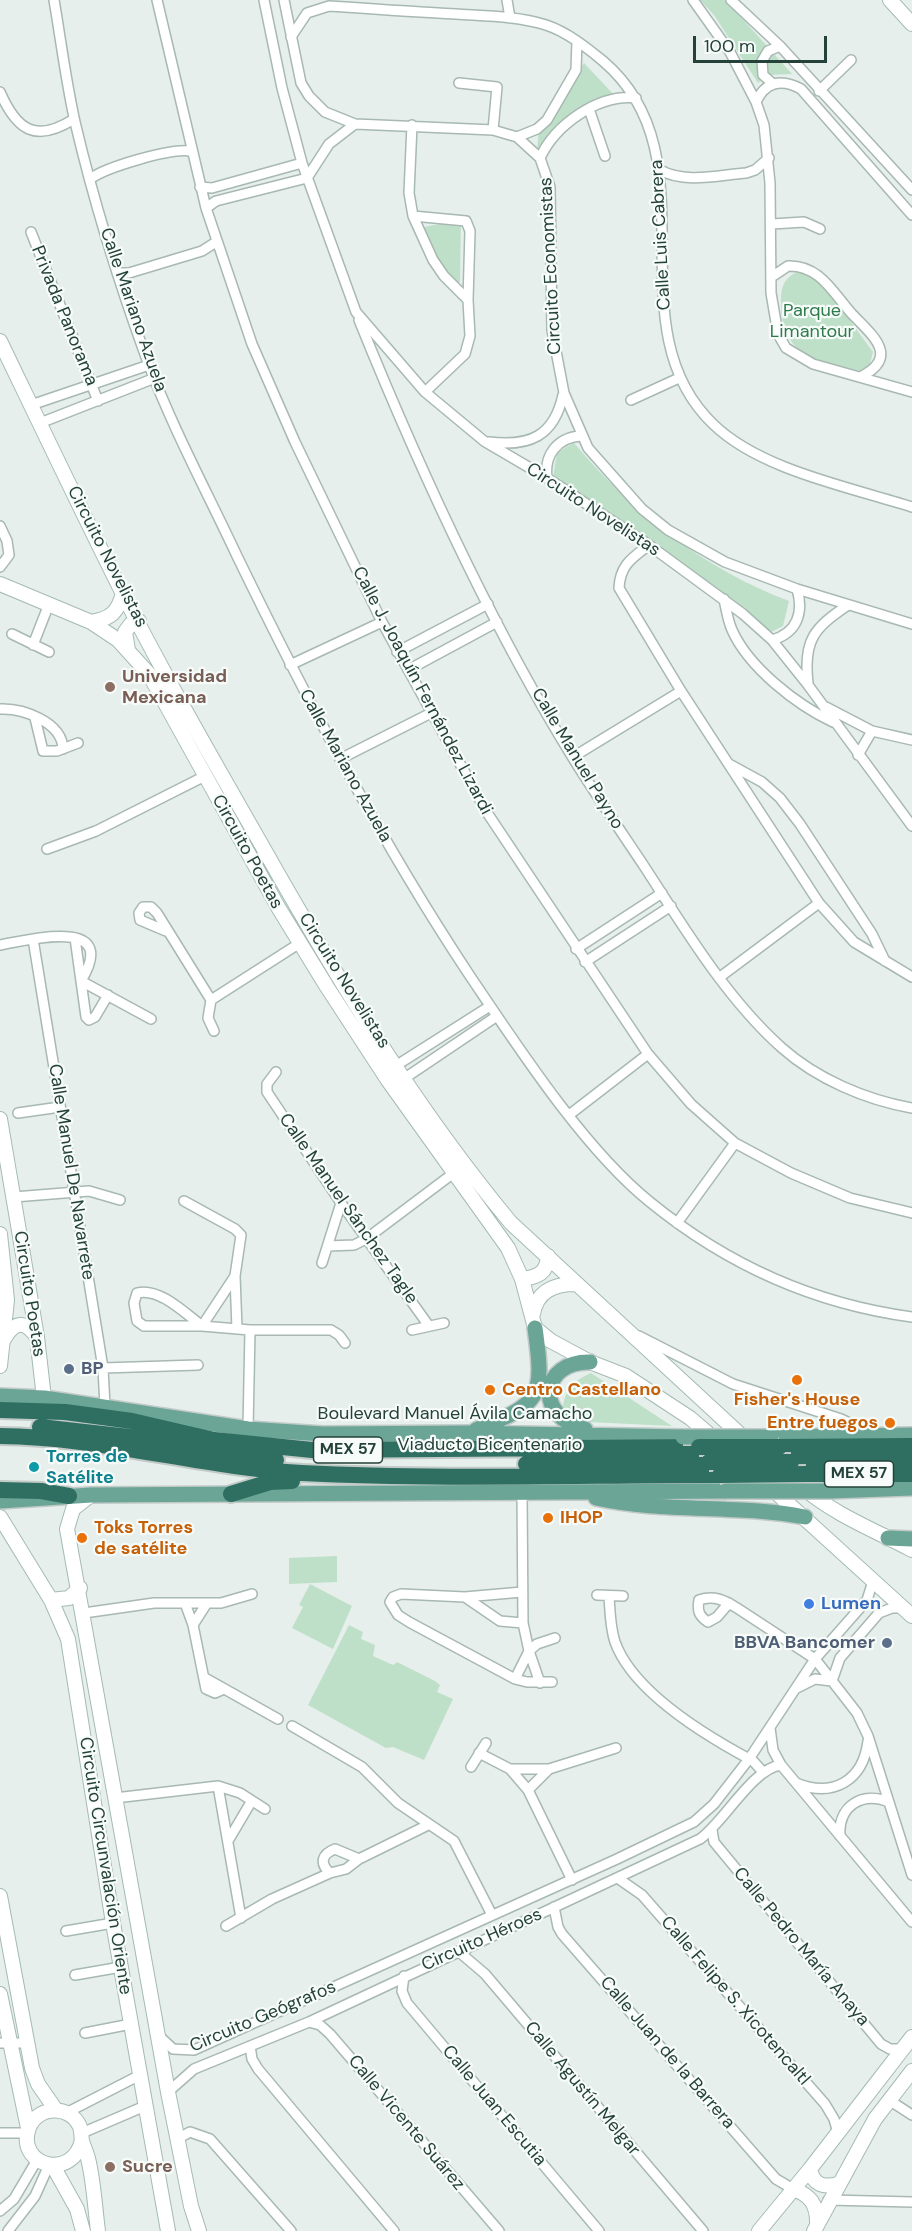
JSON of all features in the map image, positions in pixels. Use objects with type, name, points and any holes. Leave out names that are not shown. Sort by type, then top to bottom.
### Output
[{"type":"highway","name":"Boulevard Manuel Ávila Camacho","points":[[0,1410],[76,1414],[132,1421],[214,1440],[312,1450],[699,1447],[775,1442],[912,1446]]},
{"type":"highway","name":"Viaducto Bicentenario","points":[[0,1426],[67,1428],[304,1464],[715,1468],[791,1462],[912,1460]]},
{"type":"highway","name":"MEX 57","points":[[0,1436],[73,1441],[226,1466],[302,1473],[398,1475],[715,1468],[806,1474],[912,1474]]},
{"type":"highway","points":[[231,1494],[270,1482],[398,1475]]},
{"type":"highway","points":[[0,1490],[40,1491],[69,1496]]},
{"type":"main road","points":[[890,0],[912,24]]},
{"type":"main road","name":"Circuito Novelistas","points":[[0,341],[123,593],[218,768],[339,980],[486,1193],[512,1223],[626,1329]]},
{"type":"main road","name":"Circuito Poetas","points":[[0,584],[92,622],[128,650],[149,674],[300,943],[387,1079],[498,1232],[522,1280],[534,1321]]},
{"type":"main road","points":[[92,622],[112,616],[118,610],[123,593]]},
{"type":"main road","points":[[128,650],[125,632],[131,624],[138,621]]},
{"type":"main road","name":"Circuito Poetas","points":[[0,1119],[37,1337],[44,1398]]},
{"type":"main road","points":[[0,1234],[7,1281],[4,1340],[0,1366]]},
{"type":"main road","points":[[522,1280],[540,1275],[546,1269],[548,1256]]},
{"type":"main road","points":[[469,1433],[517,1413],[528,1405],[538,1383],[539,1370],[534,1321],[536,1304],[547,1290],[558,1285],[576,1284]]},
{"type":"main road","points":[[534,1321],[551,1341],[590,1362],[626,1376],[690,1418],[805,1517],[907,1612]]},
{"type":"main road","points":[[4,1340],[13,1326],[19,1323],[28,1325],[37,1337]]},
{"type":"main road","points":[[626,1329],[724,1422],[820,1502],[850,1520],[912,1550]]},
{"type":"main road","points":[[590,1362],[570,1365],[557,1375],[551,1385],[550,1401],[557,1416],[564,1422],[602,1434]]},
{"type":"main road","name":"Boulevard Manuel Ávila Camacho","points":[[0,1396],[44,1398],[105,1406],[248,1429],[323,1434],[602,1434],[775,1442],[912,1436]]},
{"type":"main road","points":[[0,1501],[29,1501],[69,1496],[831,1491],[912,1488]]},
{"type":"main road","points":[[566,1492],[618,1503],[768,1510],[805,1517]]},
{"type":"main road","points":[[91,1496],[73,1509],[68,1520],[69,1539],[80,1588],[168,2092],[199,2231]]},
{"type":"main road","name":"Circuito Circunvalación Oriente","points":[[0,1517],[51,1600],[68,1638],[113,1923],[168,2231]]},
{"type":"main road","points":[[888,1538],[912,1539]]},
{"type":"main road","points":[[51,1600],[69,1599],[80,1588]]},
{"type":"main road","points":[[68,1638],[76,1633],[87,1633]]},
{"type":"main road","points":[[0,1896],[27,2043],[38,2084],[61,2111],[76,2121],[89,2162],[98,2231]]},
{"type":"main road","points":[[0,1994],[5,2043],[28,2131],[28,2148],[46,2164],[77,2209],[82,2231]]},
{"type":"main road","points":[[759,2231],[912,2037]]},
{"type":"main road","points":[[815,2228],[828,2200],[874,2119],[912,2071]]},
{"type":"main road","points":[[28,2131],[39,2114],[61,2111]]},
{"type":"main road","points":[[46,2164],[70,2161],[78,2152],[82,2137]]},
{"type":"main road","points":[[810,2169],[814,2180],[819,2184],[838,2184]]},
{"type":"main road","points":[[793,2189],[805,2194],[813,2202],[815,2228]]},
{"type":"street","name":"Calle Mariano Azuela","points":[[54,0],[74,119],[90,179],[117,273],[155,378],[290,665],[340,759],[384,837],[490,1006],[569,1115],[618,1172],[646,1200],[700,1240],[783,1284],[835,1303],[912,1317]]},
{"type":"street","name":"Calle J. Joaquín Fernández Lizardi","points":[[157,0],[190,151],[216,242],[273,393],[397,652],[486,812],[576,950],[648,1054],[691,1104],[735,1143],[837,1193],[912,1213]]},
{"type":"street","name":"Circuito Novelistas","points":[[264,0],[282,88],[302,163],[356,312],[426,392],[484,441],[548,478],[649,545],[724,599],[772,640],[824,706],[912,826]]},
{"type":"street","name":"Circuito Economistas","points":[[284,0],[301,82],[309,96],[325,112],[355,124],[492,130],[517,137],[540,158],[550,187],[552,330],[564,393],[580,436],[608,474],[642,509],[668,530],[718,558],[796,589],[912,624]]},
{"type":"street","points":[[507,0],[510,18]]},
{"type":"street","points":[[693,0],[720,36],[756,102],[764,125],[769,158],[773,318],[778,334],[786,348],[813,364],[912,392]]},
{"type":"street","points":[[731,0],[780,46],[912,190]]},
{"type":"street","name":"Calle Luis Cabrera","points":[[291,37],[308,13],[330,6],[510,18],[548,26],[576,41],[610,68],[636,98],[653,136],[660,170],[665,322],[671,354],[679,378],[712,424],[745,448],[770,462],[912,507]]},
{"type":"street","points":[[517,137],[537,129],[547,120],[576,70],[576,41]]},
{"type":"street","points":[[772,83],[763,75],[762,61],[768,51],[780,46]]},
{"type":"street","points":[[819,91],[851,60]]},
{"type":"street","points":[[756,102],[762,91],[772,83],[783,82],[801,89],[912,215]]},
{"type":"street","points":[[459,83],[497,87],[492,130]]},
{"type":"street","points":[[0,92],[17,121],[26,129],[46,132],[58,129],[74,119]]},
{"type":"street","points":[[540,158],[560,131],[589,109],[619,98],[636,98]]},
{"type":"street","points":[[589,109],[605,156]]},
{"type":"street","points":[[206,208],[216,201],[307,178],[329,144],[355,124]]},
{"type":"street","points":[[412,125],[409,193],[413,216],[438,268],[468,300]]},
{"type":"street","points":[[90,179],[102,171],[165,154],[190,151]]},
{"type":"street","points":[[660,170],[685,178],[747,172],[755,170],[769,158]]},
{"type":"street","points":[[200,187],[212,188],[302,163]]},
{"type":"street","points":[[413,216],[466,221],[470,231],[469,346],[465,354],[426,392]]},
{"type":"street","points":[[772,224],[804,222],[820,229]]},
{"type":"street","name":"Privada Panorama","points":[[31,232],[98,401]]},
{"type":"street","points":[[117,273],[129,273],[202,251],[216,242]]},
{"type":"street","points":[[773,276],[788,266],[810,269],[877,338],[881,357],[877,366],[860,377]]},
{"type":"street","name":"Calle Manuel Payno","points":[[356,312],[392,402],[497,622],[573,757],[720,977],[766,1032],[804,1065],[850,1090],[912,1108]]},
{"type":"street","points":[[31,405],[149,364]]},
{"type":"street","points":[[40,423],[155,378]]},
{"type":"street","points":[[631,400],[679,378]]},
{"type":"street","points":[[484,441],[518,443],[543,433],[554,422],[564,393]]},
{"type":"street","points":[[548,478],[546,465],[551,452],[561,442],[580,436]]},
{"type":"street","points":[[0,526],[7,541],[9,555],[0,567]]},
{"type":"street","points":[[649,545],[626,563],[620,574],[620,588],[681,691],[819,903],[854,942],[912,977]]},
{"type":"street","points":[[772,640],[783,637],[795,626],[800,605],[796,589]]},
{"type":"street","points":[[724,599],[731,628],[747,654],[795,701],[835,723]]},
{"type":"street","points":[[33,645],[49,604]]},
{"type":"street","points":[[397,652],[488,604]]},
{"type":"street","points":[[808,685],[805,659],[813,635],[829,618],[848,605]]},
{"type":"street","points":[[290,665],[382,622]]},
{"type":"street","points":[[408,670],[497,622]]},
{"type":"street","points":[[12,634],[49,652]]},
{"type":"street","points":[[573,757],[681,691]]},
{"type":"street","points":[[824,706],[872,732],[912,740]]},
{"type":"street","points":[[0,709],[22,712],[57,730],[61,736],[63,749]]},
{"type":"street","points":[[340,759],[431,713]]},
{"type":"street","points":[[35,718],[43,751],[63,749],[78,743]]},
{"type":"street","points":[[858,754],[872,732]]},
{"type":"street","points":[[727,763],[762,782],[780,798],[800,824],[872,934],[885,961]]},
{"type":"street","points":[[47,849],[96,831],[205,776]]},
{"type":"street","points":[[576,950],[662,893]]},
{"type":"street","points":[[720,977],[819,903]]},
{"type":"street","points":[[585,962],[671,906]]},
{"type":"street","points":[[166,931],[140,920],[139,913],[143,907],[151,907],[166,931],[209,1004],[208,1018],[214,1031]]},
{"type":"street","points":[[0,945],[59,936],[75,938],[88,945],[93,953],[92,963],[81,981]]},
{"type":"street","points":[[75,938],[86,1017],[89,1020],[95,1017],[108,995]]},
{"type":"street","name":"Calle Manuel De Navarrete","points":[[33,939],[103,1368],[105,1406]]},
{"type":"street","points":[[209,1004],[300,943]]},
{"type":"street","points":[[81,981],[151,1019]]},
{"type":"street","points":[[397,1065],[490,1006]]},
{"type":"street","points":[[405,1078],[497,1016]]},
{"type":"street","points":[[569,1115],[648,1054]]},
{"type":"street","name":"Calle Manuel Sánchez Tagle","points":[[276,1072],[267,1084],[267,1092],[341,1203],[429,1326]]},
{"type":"street","points":[[18,1113],[60,1107]]},
{"type":"street","points":[[677,1223],[735,1143]]},
{"type":"street","points":[[328,1245],[341,1247],[366,1239],[455,1172]]},
{"type":"street","points":[[14,1197],[74,1191],[103,1193],[120,1200]]},
{"type":"street","points":[[184,1201],[235,1229],[241,1235],[235,1276],[237,1329]]},
{"type":"street","points":[[322,1263],[341,1203]]},
{"type":"street","points":[[202,1326],[235,1276]]},
{"type":"street","points":[[202,1326],[157,1294],[145,1291],[137,1293],[135,1312],[137,1321],[144,1326],[331,1330],[345,1343]]},
{"type":"street","points":[[412,1330],[444,1323]]},
{"type":"street","name":"Circuito Novelistas","points":[[626,1329],[733,1384],[841,1419],[880,1437]]},
{"type":"street","points":[[248,1429],[250,1330]]},
{"type":"street","points":[[103,1368],[198,1365]]},
{"type":"street","points":[[522,1492],[524,1623],[529,1651],[540,1683]]},
{"type":"street","name":"Circuito Geógrafos","points":[[158,2035],[173,2049],[186,2051],[572,1880],[694,1822],[714,1804],[749,1759],[815,1659],[867,1600],[873,1581]]},
{"type":"street","points":[[522,1592],[465,1597],[401,1594],[393,1597],[390,1602],[398,1615],[409,1622],[515,1679],[540,1683],[552,1682]]},
{"type":"street","points":[[84,1613],[135,1604],[220,1603],[252,1594]]},
{"type":"street","points":[[597,1596],[622,1596]]},
{"type":"street","points":[[609,1596],[615,1640],[622,1657],[639,1681],[666,1704],[749,1759],[763,1772]]},
{"type":"street","points":[[465,1597],[500,1621],[524,1623]]},
{"type":"street","points":[[729,1603],[717,1617],[708,1622],[700,1617],[697,1609],[699,1600],[709,1597],[729,1603],[815,1659],[857,1713],[868,1736],[912,1875]]},
{"type":"street","points":[[185,1603],[194,1625],[209,1693],[224,1689]]},
{"type":"street","points":[[194,1625],[207,1603]]},
{"type":"street","points":[[832,1681],[840,1658],[879,1613],[892,1608],[907,1612]]},
{"type":"street","points":[[515,1679],[529,1651],[537,1644],[555,1638]]},
{"type":"street","points":[[205,1678],[278,1719]]},
{"type":"street","points":[[795,1689],[815,1679],[832,1681]]},
{"type":"street","points":[[292,1726],[362,1767],[398,1803],[428,1826],[454,1841],[492,1915]]},
{"type":"street","points":[[770,1728],[773,1750],[781,1765],[912,1922]]},
{"type":"street","points":[[795,1783],[823,1789],[844,1784],[855,1775],[862,1764],[868,1736]]},
{"type":"street","points":[[471,1767],[486,1743]]},
{"type":"street","points":[[510,1769],[549,1769],[616,1748]]},
{"type":"street","points":[[479,1753],[510,1769],[528,1790],[572,1880]]},
{"type":"street","name":"Circuito Héroes","points":[[168,2092],[194,2069],[309,2022],[404,1976],[619,1879],[712,1830],[763,1772],[781,1765]]},
{"type":"street","points":[[528,1790],[549,1769]]},
{"type":"street","points":[[115,1798],[218,1786],[240,1793],[265,1809]]},
{"type":"street","points":[[218,1786],[241,1918]]},
{"type":"street","points":[[840,1836],[842,1818],[856,1801],[871,1797],[889,1802]]},
{"type":"street","points":[[228,1841],[251,1802]]},
{"type":"street","points":[[226,1926],[266,1905],[272,1899],[330,1873],[345,1869],[359,1859],[428,1826]]},
{"type":"street","name":"Calle Pedro María Anaya","points":[[712,1830],[714,1842],[881,2044],[890,2049],[902,2049]]},
{"type":"street","points":[[330,1873],[324,1867],[322,1859],[327,1852],[335,1849],[359,1859]]},
{"type":"street","name":"Calle Felipe S. Xicotencaltl","points":[[619,1879],[642,1894],[825,2104],[834,2119],[838,2133]]},
{"type":"street","name":"Calle Juan de la Barrera","points":[[554,1907],[558,1927],[562,1934],[776,2179],[793,2189]]},
{"type":"street","points":[[66,1931],[113,1923]]},
{"type":"street","name":"Calle Agustín Melgar","points":[[458,1952],[485,1974],[703,2231]]},
{"type":"street","points":[[75,1975],[121,1967]]},
{"type":"street","name":"Calle Juan Escutia","points":[[404,1976],[402,1991],[407,2003],[599,2231]]},
{"type":"street","name":"Calle Vicente Suárez","points":[[309,2022],[320,2025],[330,2034],[499,2231]]},
{"type":"street","points":[[85,2033],[131,2025]]},
{"type":"street","points":[[5,2043],[27,2043]]},
{"type":"street","points":[[250,2046],[252,2059],[258,2069],[394,2231]]},
{"type":"street","points":[[186,2051],[187,2062],[194,2069]]},
{"type":"street","points":[[61,2111],[140,2075]]},
{"type":"street","points":[[889,2100],[912,2115]]},
{"type":"street","points":[[82,2137],[145,2106]]},
{"type":"street","points":[[0,2133],[28,2131]]},
{"type":"street","points":[[177,2139],[190,2132],[210,2139],[291,2231]]},
{"type":"street","points":[[0,2211],[46,2164]]},
{"type":"street","points":[[8,2231],[35,2196],[46,2164]]},
{"type":"street","points":[[828,2200],[912,2202]]},
{"type":"green space","points":[[700,0],[724,0],[792,74],[767,75],[758,83],[714,15]]},
{"type":"green space","points":[[584,63],[616,97],[567,118],[537,153],[539,125]]},
{"type":"green space","points":[[461,220],[460,282],[454,282],[428,249],[424,227]]},
{"type":"green space","name":"Parque Limantour","points":[[801,270],[815,273],[873,352],[870,364],[862,371],[816,359],[794,345],[787,334],[783,320],[782,290],[788,278]]},
{"type":"green space","points":[[574,443],[620,492],[671,536],[728,573],[789,601],[783,626],[771,632],[747,611],[553,478],[557,452]]},
{"type":"green space","points":[[591,1373],[672,1426],[588,1422],[563,1407],[566,1395],[572,1386]]},
{"type":"green space","points":[[337,1556],[337,1582],[289,1584],[289,1558]]},
{"type":"green space","points":[[310,1584],[352,1606],[333,1649],[292,1628],[303,1607],[299,1605]]},
{"type":"green space","points":[[349,1625],[363,1632],[361,1639],[375,1645],[373,1656],[393,1665],[397,1662],[435,1681],[440,1685],[437,1692],[453,1699],[424,1760],[393,1747],[386,1748],[308,1705]]},
{"type":"place","name":"Universidad Mexicana","points":[[110,687]]},
{"type":"place","name":"BP","points":[[69,1369]]},
{"type":"place","name":"Fisher's House","points":[[797,1380]]},
{"type":"place","name":"Centro Castellano","points":[[490,1390]]},
{"type":"place","name":"Entre fuegos","points":[[890,1423]]},
{"type":"place","name":"Torres de Satélite","points":[[34,1467]]},
{"type":"place","name":"IHOP","points":[[548,1518]]},
{"type":"place","name":"Toks Torres de satélite","points":[[82,1538]]},
{"type":"place","name":"Lumen","points":[[809,1604]]},
{"type":"place","name":"BBVA Bancomer","points":[[887,1643]]},
{"type":"place","name":"Sucre","points":[[110,2167]]}]
